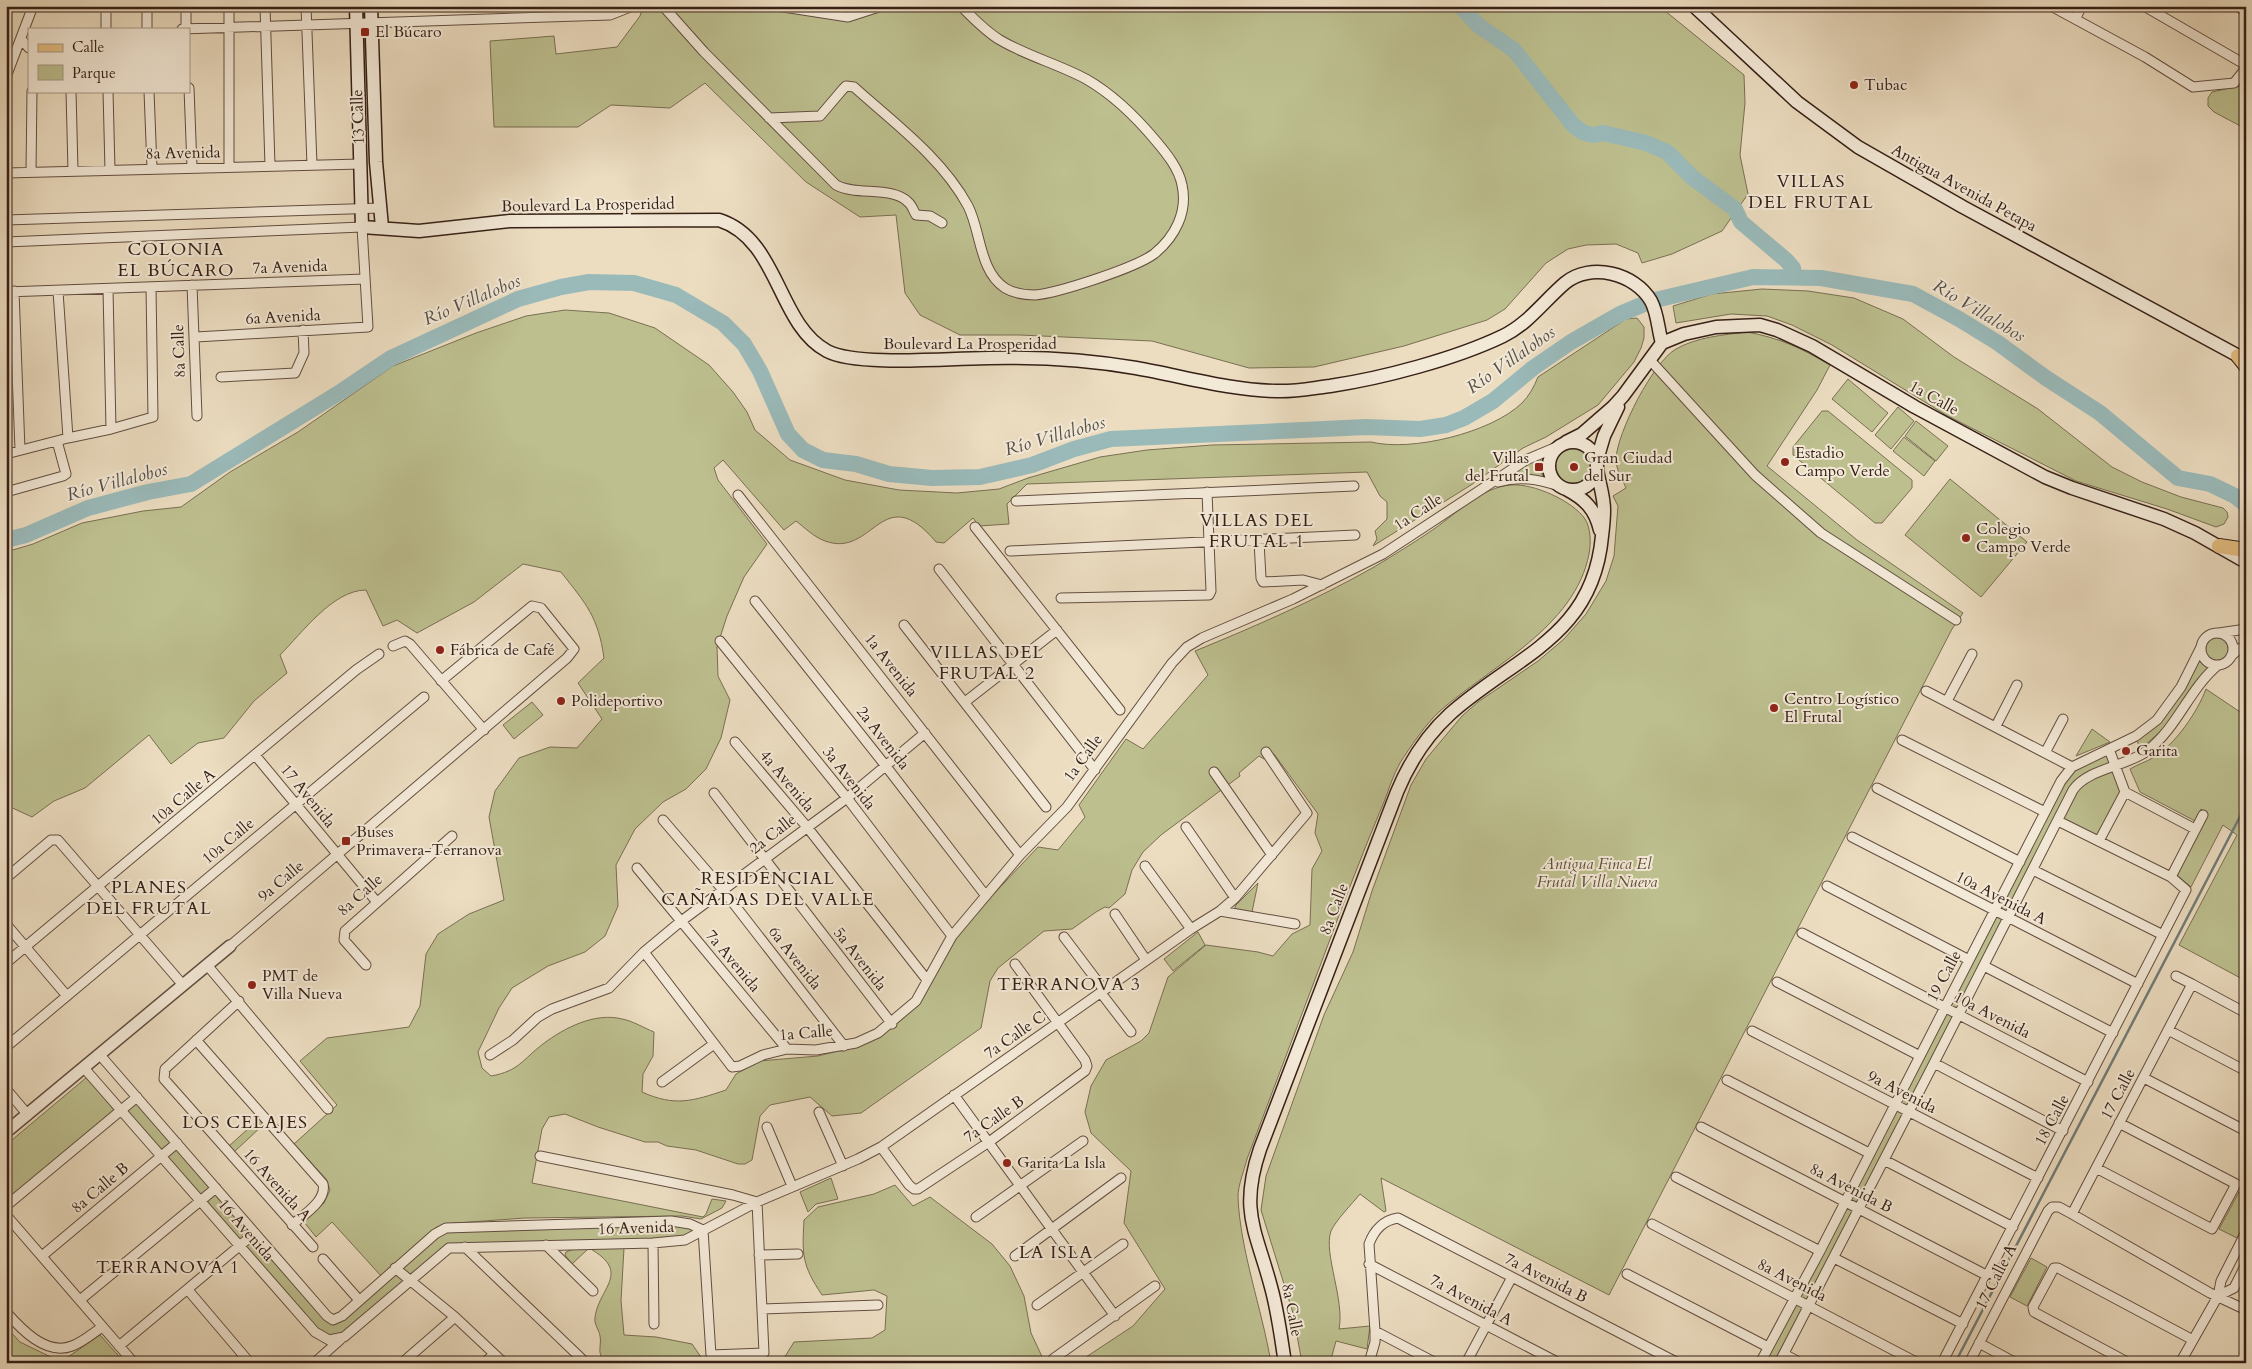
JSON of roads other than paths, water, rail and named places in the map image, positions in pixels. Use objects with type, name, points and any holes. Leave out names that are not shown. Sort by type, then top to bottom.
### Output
[{"type":"main road","name":"13 Calle","points":[[356,6],[362,227]]},
{"type":"main road","name":"13 Calle","points":[[371,6],[376,162],[382,227]]},
{"type":"main road","name":"Antigua Avenida Petapa","points":[[1694,6],[1797,102],[1858,146],[1964,207],[2243,361]]},
{"type":"main road","name":"Boulevard La Prosperidad","points":[[362,227],[419,231],[510,221],[719,220],[738,229],[753,243],[806,333],[821,348],[840,357],[872,360],[1011,357],[1070,360],[1136,368],[1231,386],[1278,391],[1335,385],[1376,377],[1460,354],[1513,330],[1534,314],[1566,282],[1576,277],[1599,272],[1628,280],[1643,292],[1651,302],[1662,343]]},
{"type":"main road","name":"1a Calle","points":[[1562,444],[1590,428],[1623,396],[1662,343],[1684,334],[1731,325],[1760,325],[1778,330],[1812,346],[1915,407],[2045,477],[2164,519],[2219,546],[2246,562]]},
{"type":"main road","name":"1a Calle","points":[[1597,465],[1604,436],[1623,396]]},
{"type":"main road","points":[[1574,441],[1585,444],[1594,453],[1597,465],[1595,477],[1586,486],[1575,490],[1563,488],[1551,477],[1548,466],[1551,454],[1562,444],[1574,441]]},
{"type":"main road","name":"8a Calle","points":[[1285,1363],[1274,1298],[1255,1239],[1250,1202],[1253,1171],[1397,792],[1409,766],[1426,739],[1449,715],[1543,646],[1564,626],[1581,603],[1593,579],[1599,560],[1604,502],[1597,465]]},
{"type":"main road","name":"8a Calle","points":[[1563,488],[1584,500],[1592,510],[1602,537]]},
{"type":"main road","points":[[2219,546],[2240,548]]},
{"type":"street","points":[[6,77],[24,36],[33,6]]},
{"type":"street","points":[[106,6],[106,28]]},
{"type":"street","points":[[147,6],[147,28]]},
{"type":"street","points":[[186,6],[186,28]]},
{"type":"street","points":[[229,6],[229,167]]},
{"type":"street","points":[[265,6],[270,166]]},
{"type":"street","points":[[306,6],[312,165]]},
{"type":"street","points":[[190,29],[610,15],[633,6]]},
{"type":"street","points":[[663,6],[704,52],[836,185],[848,189],[896,196],[909,202],[916,215],[930,216],[942,223]]},
{"type":"street","points":[[778,6],[848,17],[880,9],[882,6]]},
{"type":"street","points":[[768,118],[820,116],[846,86],[854,87],[934,159],[968,207],[986,259],[996,280],[1012,291],[1035,295],[1054,292],[1120,270],[1152,255],[1166,242],[1177,226],[1182,213],[1184,200],[1182,183],[1174,164],[1122,105],[1111,96],[1061,67],[1000,40],[985,30],[961,6]]},
{"type":"street","points":[[2051,6],[2068,10],[2074,18],[2195,87],[2234,84],[2246,66],[2144,6]]},
{"type":"street","points":[[2074,18],[2082,6]]},
{"type":"street","points":[[2236,6],[2246,12]]},
{"type":"street","points":[[31,172],[32,92]]},
{"type":"street","points":[[71,92],[73,171]]},
{"type":"street","points":[[108,92],[110,170]]},
{"type":"street","points":[[149,92],[152,168]]},
{"type":"street","points":[[189,92],[192,167]]},
{"type":"street","name":"8a Avenida","points":[[6,173],[361,164]]},
{"type":"street","points":[[6,220],[381,208]]},
{"type":"street","points":[[6,242],[362,227],[365,279]]},
{"type":"street","name":"7a Avenida","points":[[10,291],[58,291],[365,279]]},
{"type":"street","name":"6a Avenida","points":[[196,337],[368,327],[365,279]]},
{"type":"street","name":"8a Calle","points":[[192,285],[196,337],[197,416]]},
{"type":"street","points":[[6,454],[151,418],[153,415],[151,287]]},
{"type":"street","points":[[108,289],[111,429]]},
{"type":"street","points":[[10,291],[20,450]]},
{"type":"street","points":[[58,291],[68,438]]},
{"type":"street","points":[[222,377],[295,373],[304,353],[304,330]]},
{"type":"street","points":[[1650,360],[1755,475],[1821,533],[1956,620]]},
{"type":"street","points":[[6,492],[66,474],[58,441]]},
{"type":"street","name":"1a Calle","points":[[714,1044],[732,1067],[740,1066],[763,1054],[787,1049],[816,1050],[844,1046],[868,1038],[892,1024],[916,1001],[952,936],[1020,855],[1067,807],[1172,663],[1187,647],[1210,634],[1322,585],[1382,554],[1526,460],[1562,444]]},
{"type":"street","name":"1a Calle","points":[[1493,483],[1516,478],[1527,478],[1563,488]]},
{"type":"street","points":[[1016,501],[1354,486]]},
{"type":"street","points":[[1061,598],[1209,595],[1211,591],[1207,492]]},
{"type":"street","name":"1a Avenida","points":[[738,495],[1020,855]]},
{"type":"street","points":[[975,527],[1120,710]]},
{"type":"street","points":[[1010,551],[1209,544],[1355,536]]},
{"type":"street","points":[[1259,541],[1261,578],[1263,582],[1303,580],[1322,585]]},
{"type":"street","points":[[939,569],[1095,770]]},
{"type":"street","name":"2a Avenida","points":[[755,601],[986,896]]},
{"type":"street","name":"9a Calle","points":[[6,1132],[338,855],[574,651],[541,608],[536,605],[529,608],[441,681]]},
{"type":"street","points":[[904,626],[1046,807]]},
{"type":"street","points":[[2246,628],[2216,633],[2207,637],[2201,647],[2205,660],[2218,665],[2239,648],[2246,646]]},
{"type":"street","points":[[965,702],[1057,630]]},
{"type":"street","points":[[2216,633],[2225,636],[2231,643],[2232,650],[2229,658]]},
{"type":"street","name":"3a Avenida","points":[[720,641],[847,798],[952,936]]},
{"type":"street","points":[[393,646],[401,642],[407,642],[484,730]]},
{"type":"street","name":"19 Calle","points":[[1760,1363],[1820,1251],[2061,781],[2072,767],[2136,736],[2157,720],[2181,687],[2201,647]]},
{"type":"street","name":"10a Calle A","points":[[6,963],[100,887],[356,670],[379,654]]},
{"type":"street","points":[[1947,701],[1972,654]]},
{"type":"street","name":"19 Calle","points":[[1779,1363],[1909,1113],[2073,790],[2088,777],[2140,755],[2159,740],[2179,716],[2206,675],[2218,665]]},
{"type":"street","points":[[1996,726],[2017,685]]},
{"type":"street","points":[[1926,691],[2072,767]]},
{"type":"street","name":"10a Calle","points":[[6,1047],[424,697]]},
{"type":"street","points":[[2045,753],[2063,719]]},
{"type":"street","name":"2a Calle","points":[[490,1055],[513,1040],[538,1017],[609,988],[644,952],[680,922],[847,798],[925,733]]},
{"type":"street","points":[[1902,740],[2045,812]]},
{"type":"street","name":"4a Avenida","points":[[735,742],[807,827],[927,980]]},
{"type":"street","points":[[2099,841],[2124,792],[2109,749]]},
{"type":"street","name":"7a Calle C","points":[[703,1230],[757,1202],[843,1166],[881,1147],[1146,960],[1220,911],[1235,898],[1307,813],[1266,752]]},
{"type":"street","name":"17 Avenida","points":[[255,755],[376,901]]},
{"type":"street","points":[[1214,772],[1272,855]]},
{"type":"street","points":[[1877,788],[2020,862]]},
{"type":"street","points":[[2124,792],[2195,829]]},
{"type":"street","name":"5a Avenida","points":[[714,793],[892,1024]]},
{"type":"street","points":[[2058,821],[2171,877],[2203,815]]},
{"type":"street","name":"6a Avenida","points":[[663,820],[723,890],[844,1046]]},
{"type":"street","points":[[1186,827],[1235,898]]},
{"type":"street","name":"8a Calle","points":[[366,965],[344,940],[343,934],[347,927],[452,836]]},
{"type":"street","name":"10a Avenida A","points":[[1852,836],[2138,984]]},
{"type":"street","points":[[6,878],[51,840],[56,839],[62,843],[183,985]]},
{"type":"street","points":[[1145,866],[1191,929]]},
{"type":"street","name":"7a Avenida","points":[[637,868],[787,1049]]},
{"type":"street","points":[[2033,870],[2163,935]]},
{"type":"street","name":"18 Calle","points":[[1942,1363],[2186,890],[2171,877]]},
{"type":"street","points":[[1827,886],[1969,960]]},
{"type":"street","points":[[1220,911],[1295,924]]},
{"type":"street","points":[[1115,914],[1146,960]]},
{"type":"street","points":[[6,924],[68,996]]},
{"type":"street","name":"10a Avenida","points":[[1802,933],[2088,1082]]},
{"type":"street","points":[[1064,937],[1131,1032]]},
{"type":"street","points":[[644,952],[714,1044],[662,1082]]},
{"type":"street","points":[[1015,964],[1058,1023]]},
{"type":"street","points":[[207,965],[328,1109]]},
{"type":"street","points":[[1984,966],[2113,1033]]},
{"type":"street","points":[[2176,976],[2191,986],[2246,1012]]},
{"type":"street","points":[[1777,982],[1920,1056]]},
{"type":"street","name":"17 Calle","points":[[2072,1214],[2191,986]]},
{"type":"street","points":[[239,1001],[196,1040],[320,1179],[324,1190],[320,1199],[292,1225]]},
{"type":"street","name":"7a Calle B","points":[[881,1147],[909,1185],[915,1189],[921,1188],[989,1142],[1082,1074],[1087,1068],[1085,1060],[1058,1023]]},
{"type":"street","points":[[2168,1030],[2246,1071]]},
{"type":"street","name":"9a Avenida","points":[[1752,1031],[2038,1178]]},
{"type":"street","name":"16 Avenida A","points":[[196,1040],[164,1068],[162,1075],[164,1079],[313,1247]]},
{"type":"street","name":"16 Avenida","points":[[100,1055],[329,1318],[337,1319],[435,1234],[450,1227],[671,1221],[690,1224],[703,1230]]},
{"type":"street","points":[[1934,1063],[2063,1131]]},
{"type":"street","name":"16 Avenida","points":[[84,1068],[318,1335],[329,1340],[344,1337],[445,1250],[453,1247],[653,1243],[686,1240],[703,1230]]},
{"type":"street","points":[[2144,1078],[2246,1131]]},
{"type":"street","points":[[1726,1080],[1869,1153]]},
{"type":"street","points":[[6,1089],[28,1114]]},
{"type":"street","points":[[954,1095],[1115,1316]]},
{"type":"street","points":[[6,1206],[137,1097]]},
{"type":"street","points":[[819,1112],[843,1166]]},
{"type":"street","points":[[2096,1168],[2212,1229],[2236,1184],[2119,1123]]},
{"type":"street","points":[[767,1127],[792,1186]]},
{"type":"street","name":"8a Avenida B","points":[[1701,1128],[1988,1276]]},
{"type":"street","points":[[976,1218],[1083,1141]]},
{"type":"street","name":"8a Calle B","points":[[42,1256],[176,1143]]},
{"type":"street","points":[[540,1156],[733,1195],[757,1202],[764,1353],[711,1355],[703,1230]]},
{"type":"street","points":[[1884,1160],[2013,1227]]},
{"type":"street","points":[[1676,1177],[1820,1251]]},
{"type":"street","points":[[1015,1256],[1121,1178]]},
{"type":"street","points":[[80,1300],[216,1188]]},
{"type":"street","name":"17 Calle A","points":[[1969,1363],[2048,1211],[2052,1207],[2058,1207],[2072,1214]]},
{"type":"street","points":[[2072,1214],[2246,1310]]},
{"type":"street","points":[[6,1215],[134,1363]]},
{"type":"street","name":"7a Avenida B","points":[[1369,1264],[1369,1244],[1375,1231],[1386,1221],[1400,1218],[1665,1360],[1678,1363]]},
{"type":"street","name":"8a Avenida","points":[[1652,1224],[1918,1363]]},
{"type":"street","points":[[2180,1363],[2218,1296],[2221,1281],[2246,1232]]},
{"type":"street","points":[[119,1346],[255,1233]]},
{"type":"street","points":[[653,1243],[654,1324]]},
{"type":"street","points":[[1037,1305],[1124,1244]]},
{"type":"street","points":[[546,1245],[593,1291]]},
{"type":"street","points":[[465,1248],[586,1363]]},
{"type":"street","points":[[760,1255],[798,1254]]},
{"type":"street","points":[[1834,1258],[1963,1324]]},
{"type":"street","points":[[323,1259],[359,1300]]},
{"type":"street","points":[[1369,1264],[1375,1331],[1374,1347],[1369,1363]]},
{"type":"street","name":"7a Avenida A","points":[[1369,1264],[1559,1363]]},
{"type":"street","points":[[2218,1296],[2234,1288],[2246,1264]]},
{"type":"street","points":[[395,1268],[455,1317],[504,1363]]},
{"type":"street","points":[[2129,1363],[2033,1311],[2055,1268],[2193,1340]]},
{"type":"street","points":[[1627,1274],[1768,1346]]},
{"type":"street","points":[[1466,1363],[1512,1277]]},
{"type":"street","points":[[1053,1359],[1155,1286]]},
{"type":"street","points":[[188,1290],[250,1363]]},
{"type":"street","points":[[762,1309],[878,1305]]},
{"type":"street","points":[[6,1312],[32,1338],[63,1348],[73,1346],[102,1327]]},
{"type":"street","points":[[402,1363],[455,1317]]},
{"type":"street","points":[[1375,1331],[1436,1363]]},
{"type":"street","points":[[314,1363],[344,1337]]},
{"type":"street","points":[[1979,1343],[2016,1363]]},
{"type":"street","points":[[484,1363],[494,1354]]},
{"type":"street","points":[[1784,1354],[1801,1363]]},
{"type":"waterway","points":[[1460,6],[1479,26],[1514,50],[1574,126],[1584,133],[1594,135],[1603,133],[1646,143],[1667,152],[1693,178],[1735,209],[1741,222],[1786,260],[1793,268],[1795,277]]},
{"type":"waterway","name":"Río Villalobos","points":[[6,540],[26,535],[88,508],[148,492],[191,484],[342,391],[391,358],[518,299],[561,287],[589,282],[634,283],[676,295],[723,323],[744,344],[760,371],[788,434],[803,450],[823,460],[856,464],[889,474],[932,478],[980,477],[1032,465],[1074,449],[1111,439],[1366,427],[1420,429],[1446,425],[1464,418],[1493,401],[1533,368],[1571,342],[1620,314],[1651,301],[1753,277],[1821,278],[1913,294],[1998,343],[2046,378],[2100,413],[2178,478],[2210,484],[2235,496],[2246,505]]},
{"type":"waterway","points":[[1955,1363],[2246,805]]},
{"type":"place","name":"El Búcaro","points":[[365,32]]},
{"type":"place","name":"Tubac","points":[[1854,85]]},
{"type":"place","name":"Estadio Campo Verde","points":[[1785,462]]},
{"type":"place","name":"Villas del Frutal","points":[[1539,467]]},
{"type":"place","name":"Gran Ciudad del Sur","points":[[1574,467]]},
{"type":"place","name":"Colegio Campo Verde","points":[[1966,538]]},
{"type":"place","name":"Fábrica de Café","points":[[440,650]]},
{"type":"place","name":"Polideportivo","points":[[561,701]]},
{"type":"place","name":"Centro Logístico El Frutal","points":[[1774,708]]},
{"type":"place","name":"Garita","points":[[2126,751]]},
{"type":"place","name":"Buses Primavera-Terranova","points":[[346,841]]},
{"type":"place","name":"PMT de Villa Nueva","points":[[252,985]]},
{"type":"place","name":"Garita La Isla","points":[[1007,1163]]},
{"type":"district","name":"VILLAS DEL FRUTAL","points":[[1811,191]]},
{"type":"district","name":"COLONIA EL BÚCARO","points":[[176,259]]},
{"type":"district","name":"VILLAS DEL FRUTAL 1","points":[[1257,530]]},
{"type":"district","name":"VILLAS DEL FRUTAL 2","points":[[987,662]]},
{"type":"district","name":"RESIDENCIAL CAÑADAS DEL VALLE","points":[[768,888]]},
{"type":"district","name":"PLANES DEL FRUTAL","points":[[149,898]]},
{"type":"district","name":"TERRANOVA 3","points":[[1069,984]]},
{"type":"district","name":"LOS CELAJES","points":[[245,1122]]},
{"type":"district","name":"LA ISLA","points":[[1056,1252]]},
{"type":"district","name":"TERRANOVA 1","points":[[168,1267]]},
{"type":"park label","name":"Antigua Finca El Frutal Villa Nueva","points":[[1597,873]]}]
